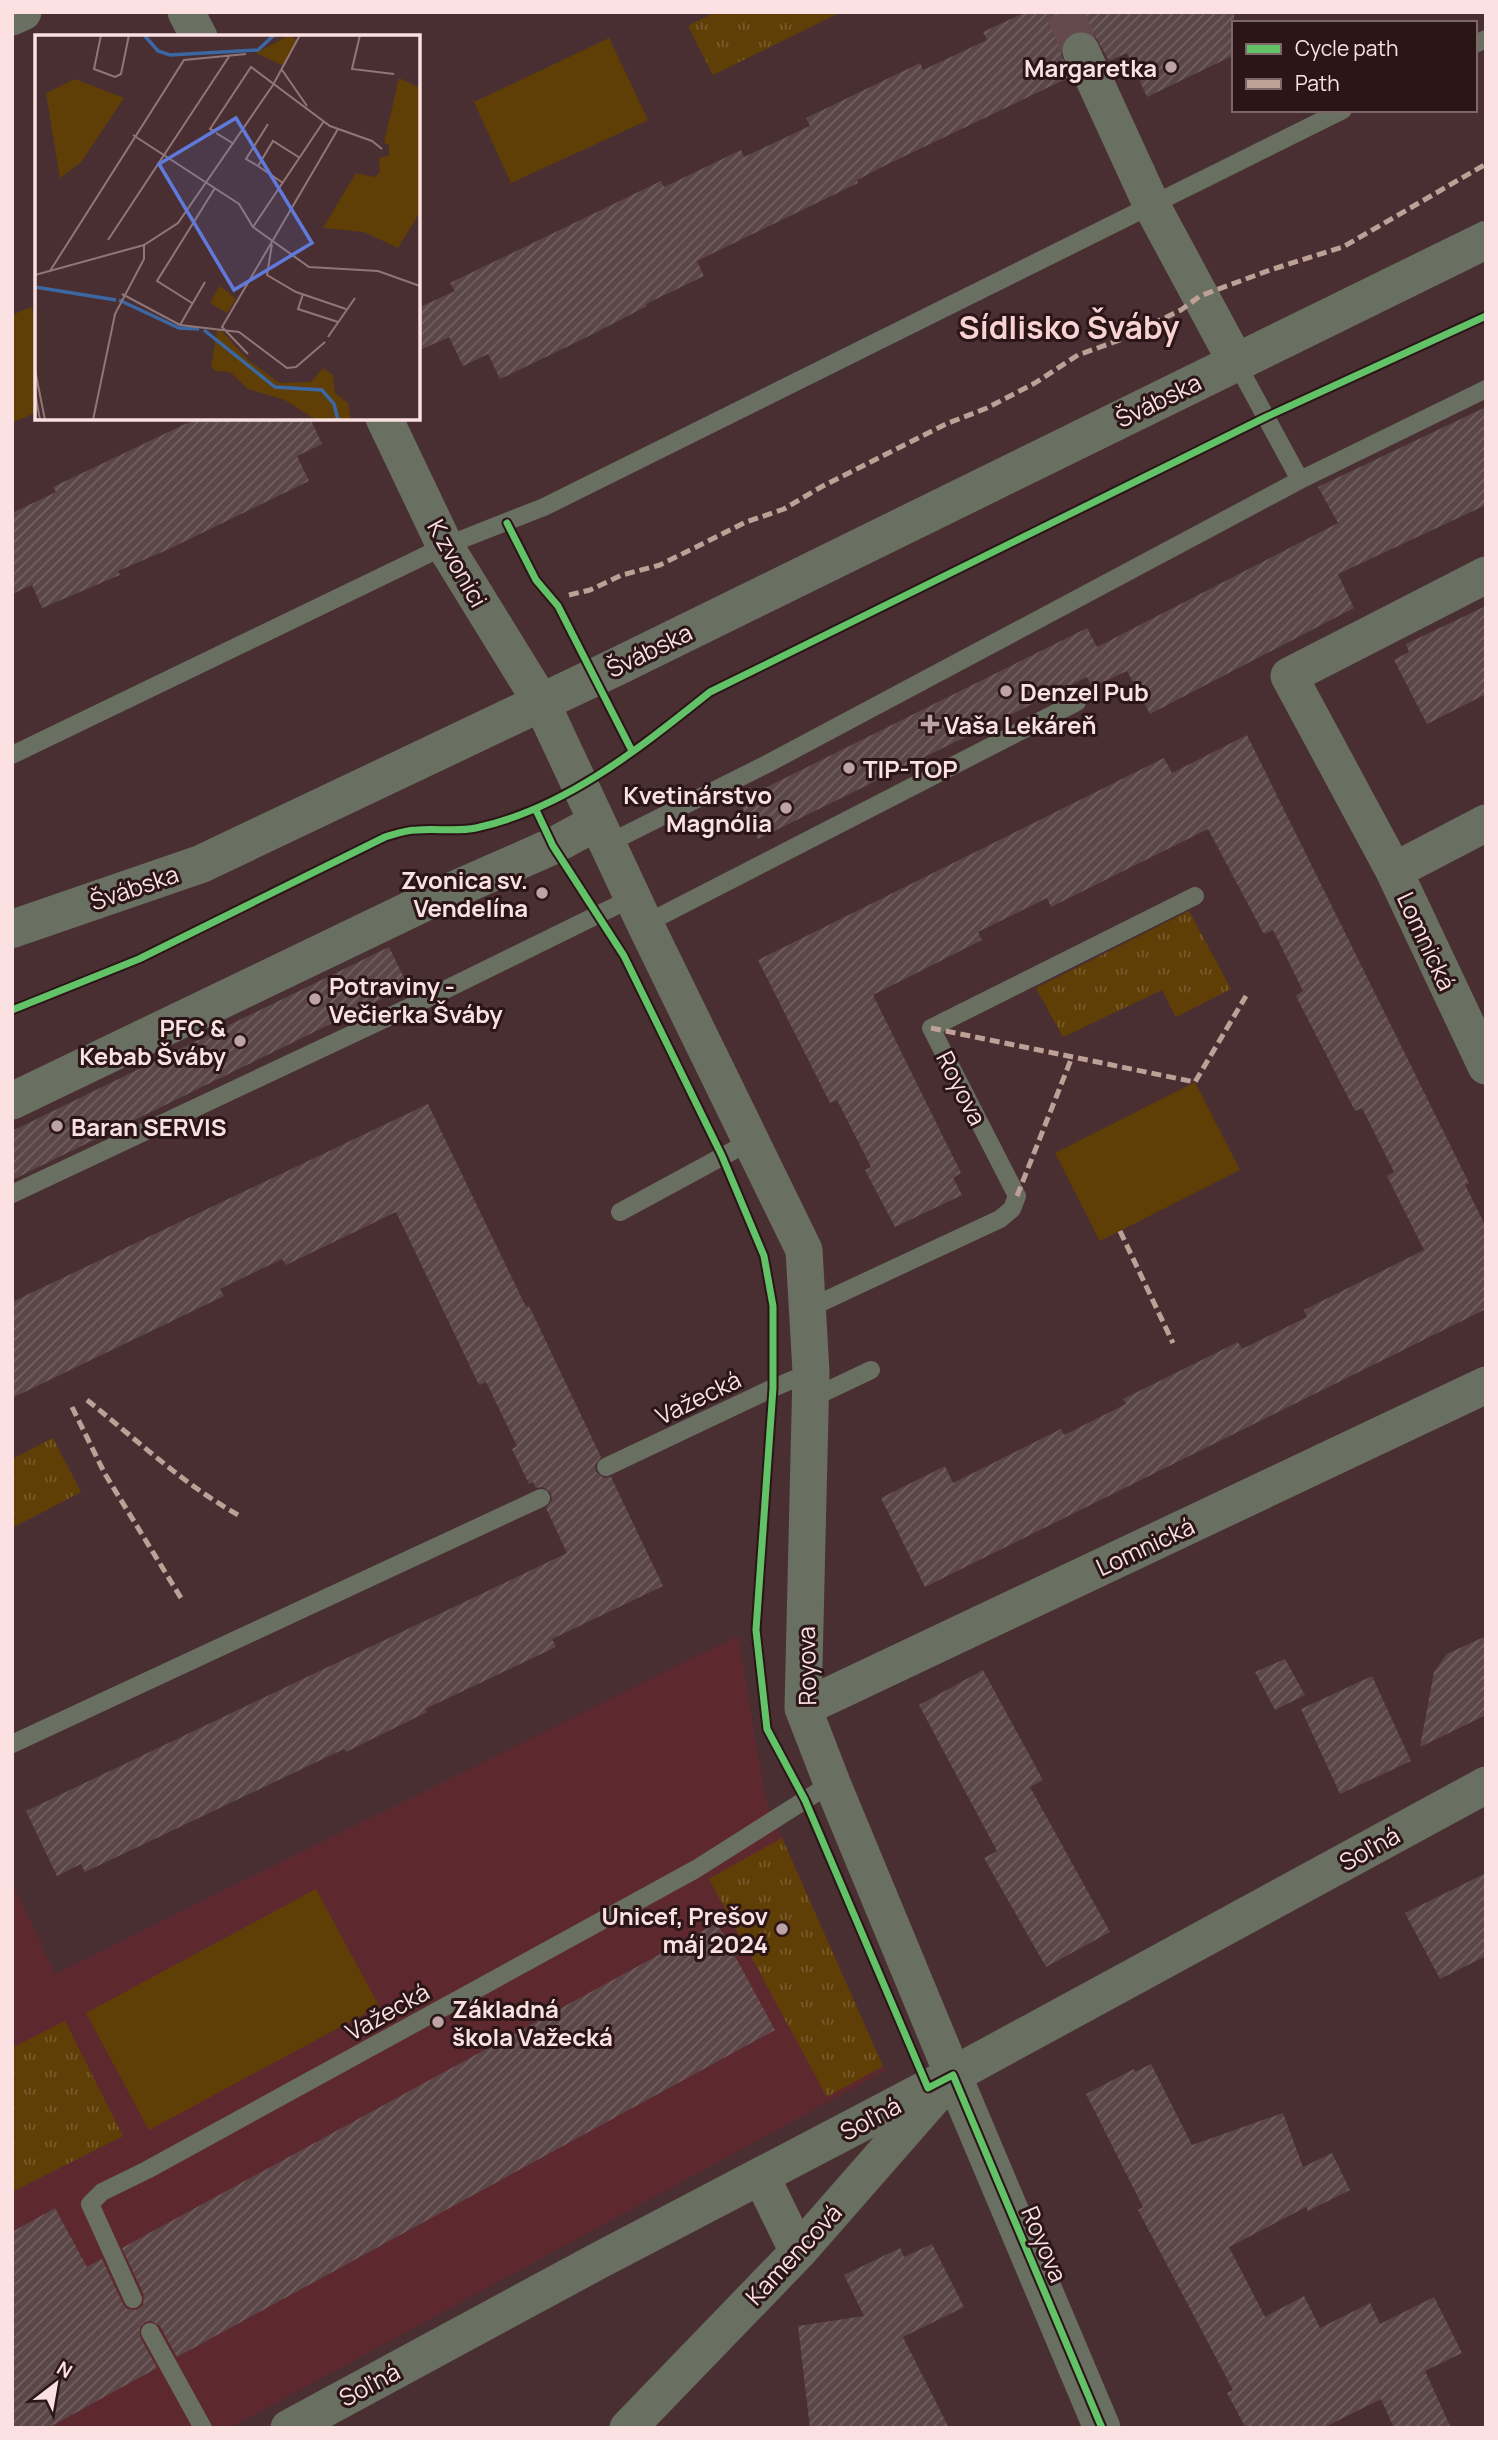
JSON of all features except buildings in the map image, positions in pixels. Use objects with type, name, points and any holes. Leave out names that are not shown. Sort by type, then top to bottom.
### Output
[{"type":"street","points":[[12,17],[23,12]]},
{"type":"street","points":[[187,12],[198,35]]},
{"type":"street","points":[[1081,51],[1152,206],[1236,362]]},
{"type":"street","name":"Švábska","points":[[12,929],[201,864],[541,702],[1470,248]]},
{"type":"street","name":"K zvonici","points":[[385,420],[445,546],[541,702]]},
{"type":"street","points":[[1394,871],[1289,676],[1486,575]]},
{"type":"street","name":"Royova","points":[[541,702],[804,1250],[811,1386],[803,1708],[953,2075],[1102,2428]]},
{"type":"street","name":"Lomnická","points":[[1486,823],[1394,871],[1486,1066]]},
{"type":"street","points":[[12,1101],[412,909],[553,846],[602,833]]},
{"type":"street","name":"Lomnická","points":[[803,1708],[1486,1385]]},
{"type":"street","name":"Soľná","points":[[289,2428],[596,2262],[953,2075],[1486,1785]]},
{"type":"street","name":"Kamencová","points":[[628,2428],[798,2252],[953,2075]]},
{"type":"street","points":[[761,2176],[798,2252]]},
{"type":"lane","points":[[12,755],[445,546],[530,514],[1339,112]]},
{"type":"lane","points":[[1470,248],[1486,224]]},
{"type":"lane","points":[[1236,362],[1300,480]]},
{"type":"lane","points":[[602,833],[652,824],[1300,480],[1486,389]]},
{"type":"lane","points":[[12,1194],[398,1013],[640,911],[1077,702]]},
{"type":"lane","name":"Royova","points":[[807,1309],[1000,1219],[1013,1209],[1017,1196],[931,1028],[1195,896]]},
{"type":"lane","points":[[620,1212],[751,1141]]},
{"type":"lane","name":"Važecká","points":[[607,1467],[773,1388],[811,1386],[871,1370]]},
{"type":"lane","points":[[12,1744],[541,1498]]},
{"type":"lane","name":"Važecká","points":[[133,2299],[90,2204],[102,2192],[147,2170],[696,1869],[832,1783]]},
{"type":"lane","points":[[150,2332],[203,2428]]},
{"type":"shaded area","name":"Základná škola Važecká","points":[[738,1636],[766,1801],[885,2071],[230,2428],[12,2428],[12,1882],[55,1974]]},
{"type":"green space","points":[[716,12],[841,12],[713,75],[688,26]]},
{"type":"green space","points":[[609,38],[648,120],[511,183],[474,102]]},
{"type":"green space","points":[[31,307],[35,315],[35,413],[12,423],[12,315]]},
{"type":"green space","points":[[1189,911],[1231,989],[1176,1017],[1162,990],[1063,1037],[1036,988]]},
{"type":"green space","points":[[1195,1082],[1240,1170],[1100,1241],[1055,1153]]},
{"type":"green space","points":[[53,1438],[81,1492],[12,1528],[12,1459]]},
{"type":"green space","points":[[782,1838],[883,2066],[827,2097],[709,1879]]},
{"type":"green space","points":[[316,1889],[379,2006],[149,2130],[86,2013]]},
{"type":"green space","points":[[65,2021],[123,2136],[12,2192],[12,2048]]},
{"type":"tunnel","points":[[1064,12],[1081,51]]},
{"type":"marked path","points":[[569,595],[590,590],[622,575],[660,565],[746,522],[784,509],[821,487],[946,424],[987,408],[1035,383],[1078,355],[1117,341],[1181,310],[1200,296],[1343,247],[1486,164]]},
{"type":"marked path","points":[[931,1028],[1195,1082],[1246,996]]},
{"type":"marked path","points":[[1017,1196],[1072,1057]]},
{"type":"marked path","points":[[1120,1231],[1173,1343]]},
{"type":"marked path","points":[[87,1400],[180,1476],[240,1516]]},
{"type":"marked path","points":[[72,1407],[105,1474],[181,1598]]},
{"type":"cycle path","points":[[12,1010],[139,959],[385,837],[413,830],[476,828],[509,819],[540,806],[600,774],[710,692],[1266,417],[1486,316]]},
{"type":"cycle path","points":[[507,523],[536,580],[558,606],[632,751]]},
{"type":"cycle path","points":[[536,810],[553,846],[624,956],[722,1156],[764,1256],[773,1306],[773,1388],[756,1630],[767,1729],[805,1800],[928,2088],[953,2075],[1102,2428]]},
{"type":"place","name":"Margaretka","points":[[1171,67]]},
{"type":"place","name":"Denzel Pub","points":[[1006,691]]},
{"type":"place","name":"Vaša Lekáreň","points":[[930,724]]},
{"type":"place","name":"TIP-TOP","points":[[849,768]]},
{"type":"place","name":"Kvetinárstvo Magnólia","points":[[786,808]]},
{"type":"place","name":"Zvonica sv. Vendelína","points":[[542,893]]},
{"type":"place","name":"Potraviny - Večierka Šváby","points":[[315,999]]},
{"type":"place","name":"PFC & Kebab Šváby","points":[[240,1041]]},
{"type":"place","name":"Baran SERVIS","points":[[57,1126]]},
{"type":"place","name":"Unicef, Prešov máj 2024","points":[[782,1929]]},
{"type":"place","name":"Základná škola Važecká","points":[[438,2022]]},
{"type":"district","name":"Sídlisko Šváby","points":[[1069,327]]}]
